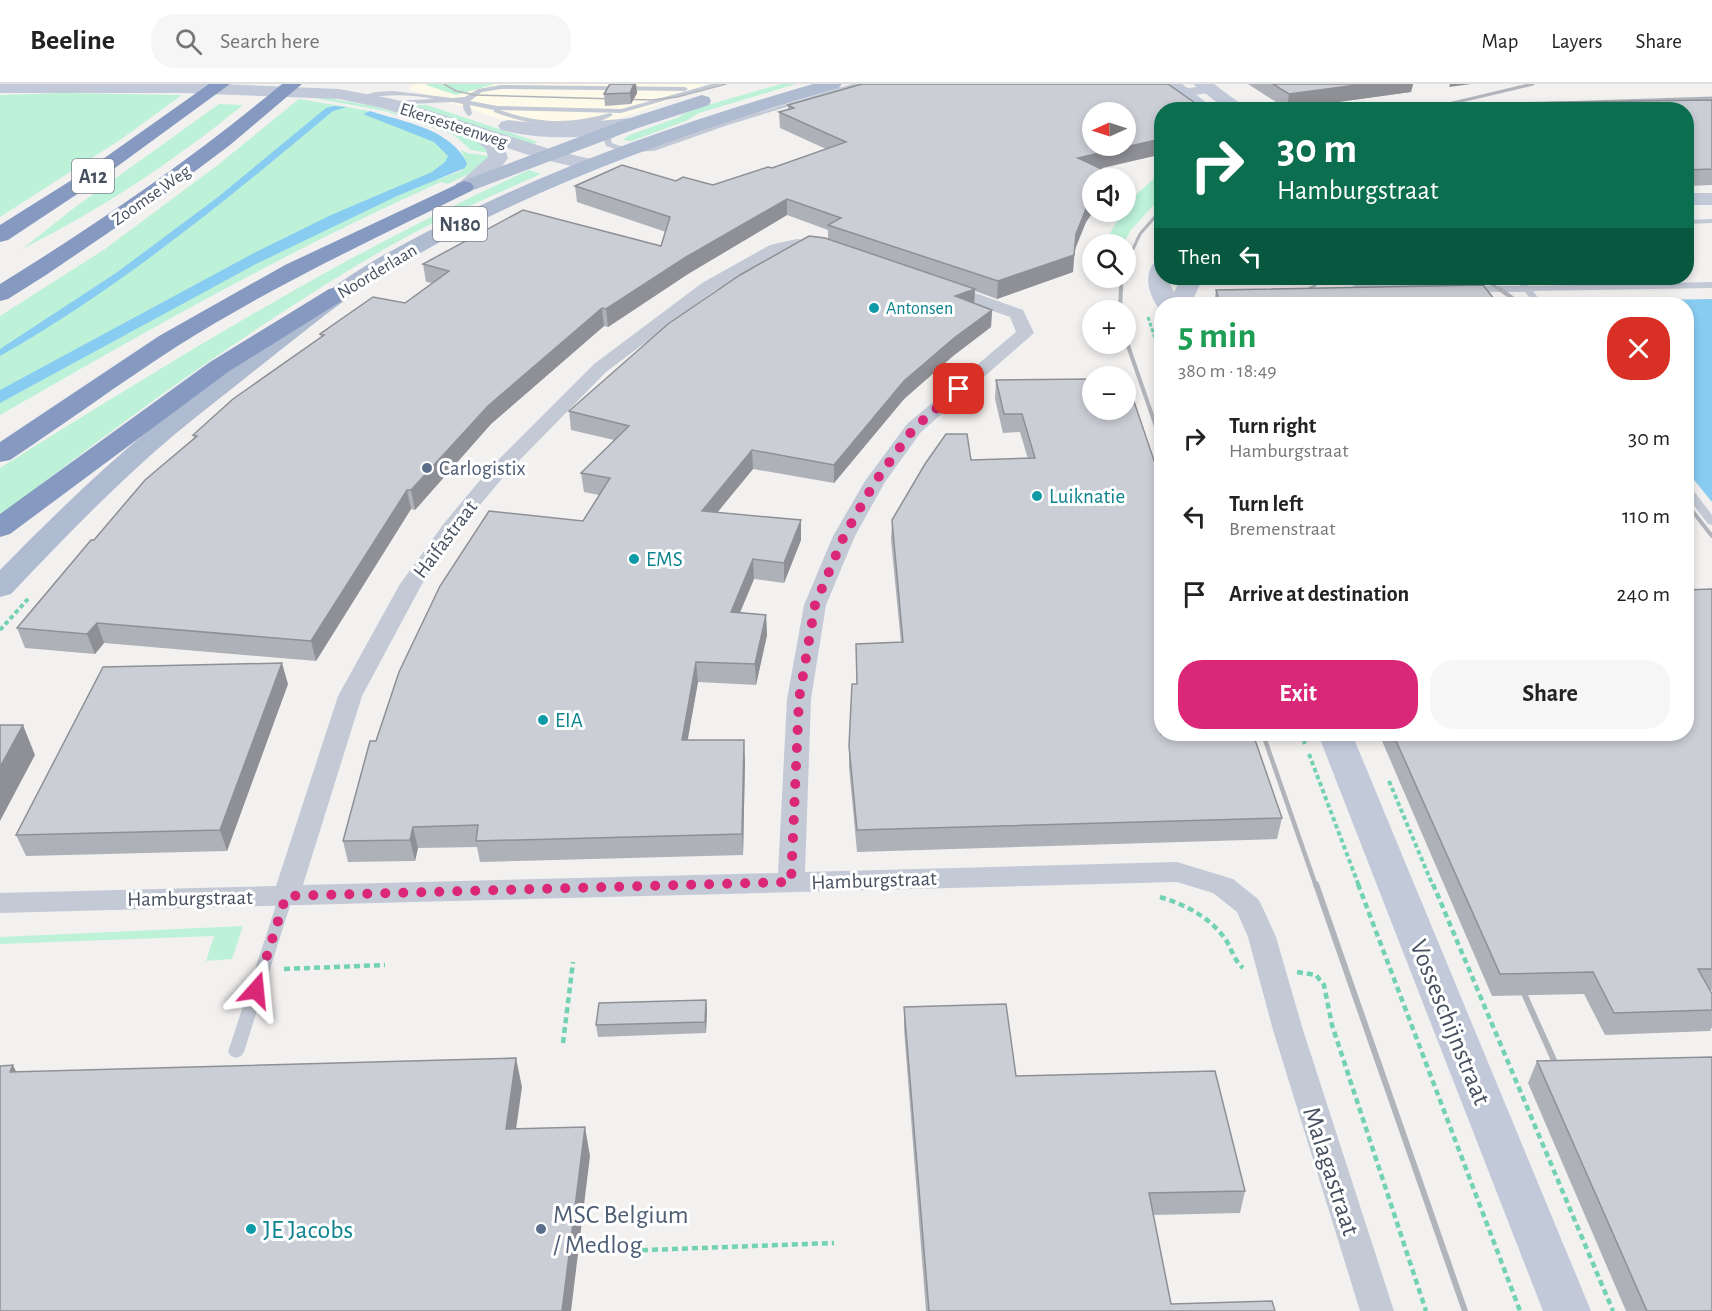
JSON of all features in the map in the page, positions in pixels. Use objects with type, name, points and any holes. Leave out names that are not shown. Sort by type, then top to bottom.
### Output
[{"type":"highway","name":"A12","points":[[0,235],[93,176],[221,84]]},
{"type":"highway","name":"Zoomse Weg","points":[[0,294],[75,248],[164,187],[256,116],[293,84]]},
{"type":"highway","name":"Noorderlaan","points":[[0,454],[51,422],[168,340],[293,270],[464,187]]},
{"type":"highway","points":[[0,528],[219,367],[337,294]]},
{"type":"highway","points":[[0,430],[64,393],[168,340]]},
{"type":"main road","name":"Ekersesteenweg","points":[[283,84],[473,106],[505,118],[556,151]]},
{"type":"main road","name":"Noorderlaan","points":[[0,588],[59,526],[163,431],[337,294],[468,219],[588,164],[726,115],[829,85]]},
{"type":"main road","points":[[1206,86],[1229,102]]},
{"type":"main road","name":"Ekersesteenweg","points":[[0,88],[183,88],[311,92],[359,98],[382,95],[477,133],[556,151],[588,164]]},
{"type":"main road","points":[[1176,88],[1196,102]]},
{"type":"main road","name":"Noorderlaan","points":[[464,187],[556,151],[630,117],[674,110],[738,90]]},
{"type":"main road","points":[[505,118],[527,130],[559,132],[630,117]]},
{"type":"main road","points":[[464,187],[498,158],[494,146],[477,133]]},
{"type":"main road","points":[[1694,199],[1712,199]]},
{"type":"main road","name":"Vosseschijnstraat","points":[[1338,741],[1567,1311]]},
{"type":"street","points":[[1176,88],[1206,86]]},
{"type":"street","name":"Haïfastraat","points":[[286,896],[350,696],[411,584],[452,526],[499,470],[600,368],[708,287],[776,248],[797,244],[840,251]]},
{"type":"street","points":[[791,882],[799,699],[815,605],[844,536],[875,482],[914,428],[1025,333],[1017,314],[928,283]]},
{"type":"street","name":"Hamburgstraat","points":[[0,903],[1177,872],[1223,886],[1248,906],[1262,937],[1288,1030]]},
{"type":"street","name":"Malagastraat","points":[[1288,1030],[1377,1311]]},
{"type":"lane","points":[[719,84],[657,100],[630,117],[606,141],[625,150],[654,149],[771,109],[859,84]]},
{"type":"lane","points":[[382,95],[420,87],[473,106],[607,112],[630,117]]},
{"type":"lane","points":[[473,106],[480,90],[501,87],[699,89]]},
{"type":"lane","points":[[642,90],[656,96],[657,100],[674,110]]},
{"type":"lane","points":[[505,118],[590,122],[610,116]]},
{"type":"lane","points":[[505,118],[630,117]]},
{"type":"lane","points":[[505,118],[601,118]]},
{"type":"lane","points":[[1694,222],[1712,222]]},
{"type":"lane","points":[[1342,288],[1418,285]]},
{"type":"lane","points":[[1451,285],[1484,290],[1712,285]]},
{"type":"lane","points":[[1480,285],[1484,290]]},
{"type":"lane","points":[[1524,285],[1533,297]]},
{"type":"lane","points":[[1694,499],[1712,522]]},
{"type":"lane","points":[[236,1052],[286,896]]},
{"type":"path","points":[[0,630],[29,597]]},
{"type":"path","points":[[1304,741],[1520,1311]]},
{"type":"path","points":[[1387,777],[1613,1311]]},
{"type":"path","points":[[1157,897],[1186,904],[1210,920],[1227,943],[1234,962],[1248,972],[1302,972],[1316,975],[1324,985],[1332,1025],[1426,1311]]},
{"type":"path","points":[[563,1043],[573,962]]},
{"type":"path","points":[[263,969],[385,965]]},
{"type":"path","points":[[592,1252],[834,1243]]},
{"type":"shaded area","points":[[413,84],[707,84],[603,124],[520,126],[409,89]]},
{"type":"green space","points":[[495,84],[456,95],[426,85]]},
{"type":"green space","points":[[781,84],[796,84],[699,113],[686,121],[632,141],[623,140],[629,135],[677,118],[690,110]]},
{"type":"green space","points":[[62,93],[182,95],[123,138],[0,217],[0,95]]},
{"type":"green space","points":[[305,94],[378,107],[471,139],[484,146],[489,153],[471,150],[454,135],[385,111],[303,96]]},
{"type":"green space","points":[[299,99],[370,111],[367,112],[436,138],[454,152],[439,179],[461,171],[467,163],[460,149],[467,153],[490,156],[475,171],[448,184],[441,182],[384,208],[272,264],[0,415],[0,316],[105,249],[219,164]]},
{"type":"green space","points":[[219,104],[243,105],[191,146],[137,183],[81,218],[22,249],[74,208]]},
{"type":"green space","points":[[413,105],[427,105],[538,142],[531,145]]},
{"type":"green space","points":[[529,170],[541,174],[400,240],[331,281],[234,344],[92,445],[0,516],[0,468],[260,310],[392,237]]},
{"type":"green space","points":[[1154,178],[1154,205],[1129,234],[1110,234],[1116,222],[1136,222],[1136,195]]},
{"type":"green space","points":[[243,926],[232,959],[206,961],[214,936],[0,944],[0,937]]},
{"type":"water","points":[[347,107],[333,111],[254,177],[130,272],[44,330],[0,356],[0,349],[116,273],[218,197],[326,108]]},
{"type":"water","points":[[370,111],[438,134],[459,151],[467,163],[465,168],[397,196],[256,264],[0,403],[0,390],[254,253],[331,215],[432,172],[445,162],[448,156],[434,142],[363,114]]},
{"type":"water","points":[[1694,299],[1712,299],[1712,502],[1694,480]]},
{"type":"building","points":[[610,84],[634,84],[630,93],[604,94]]},
{"type":"building","points":[[862,84],[1168,84],[1194,102],[1154,102],[1154,140],[1136,145],[1136,102],[1082,102],[1082,156],[1087,156],[1078,158],[1099,168],[1082,168],[1082,219],[1076,234],[1074,255],[998,281],[828,225],[841,218],[787,199],[686,257],[606,309],[602,308],[488,406],[411,490],[407,490],[311,641],[97,623],[87,634],[17,628],[145,480],[197,436],[193,435],[233,399],[324,335],[320,334],[373,297],[405,303],[449,271],[423,264],[523,210],[661,246],[670,217],[575,186],[622,165],[676,181],[683,177],[713,185],[768,167],[772,168],[846,142],[779,112],[794,108],[788,105]]},
{"type":"building","points":[[1273,84],[1364,84],[1289,94]]},
{"type":"building","points":[[1712,100],[1712,169],[1694,170],[1694,102],[1581,102]]},
{"type":"building","points":[[809,236],[825,238],[975,289],[955,296],[992,310],[954,338],[904,381],[834,465],[752,450],[702,511],[801,520],[784,563],[753,559],[731,612],[766,615],[755,664],[696,662],[682,740],[744,740],[742,834],[476,841],[478,825],[413,827],[410,840],[343,841],[370,741],[376,741],[399,672],[440,586],[489,511],[583,521],[610,478],[581,473],[629,426],[569,411],[668,324],[740,275]]},
{"type":"building","points":[[1483,285],[1492,297],[1218,297],[1216,290]]},
{"type":"building","points":[[1082,379],[1082,420],[1136,420],[1136,407],[1154,460],[1154,741],[1255,741],[1282,818],[857,830],[849,746],[852,684],[857,684],[856,644],[903,642],[892,520],[925,464],[946,434],[967,434],[971,460],[1035,458],[1022,414],[1004,414],[996,380]]},
{"type":"building","points":[[1712,589],[1712,969],[1698,969],[1712,994],[1712,1010],[1614,1013],[1593,972],[1500,974],[1396,741],[1694,741],[1694,590]]},
{"type":"building","points":[[282,663],[220,830],[16,835],[103,667]]},
{"type":"building","points":[[0,725],[23,725],[0,767]]},
{"type":"building","points":[[706,1000],[705,1022],[596,1025],[599,1003]]},
{"type":"building","points":[[1006,1004],[1016,1076],[1215,1071],[1245,1191],[1149,1193],[1171,1304],[1272,1301],[1275,1311],[929,1311],[904,1007]]},
{"type":"building","points":[[1712,1057],[1712,1311],[1647,1311],[1537,1061]]},
{"type":"building","name":"JE Jacobs","points":[[516,1058],[506,1129],[585,1127],[562,1311],[0,1311],[0,1066],[13,1065],[10,1072]]},
{"type":"tram line","points":[[444,84],[456,91],[475,95],[652,100],[677,97],[726,84]]},
{"type":"railway","points":[[1457,102],[1533,84]]},
{"type":"railway","points":[[1590,102],[1712,98]]},
{"type":"railway","points":[[1136,243],[1140,234],[1154,218]]},
{"type":"railway","points":[[1310,290],[1315,285]]},
{"type":"railway","points":[[1493,285],[1500,290]]},
{"type":"railway","points":[[1120,300],[1121,288]]},
{"type":"railway","points":[[1302,297],[1311,288]]},
{"type":"railway","points":[[1498,288],[1511,297]]},
{"type":"railway","points":[[1131,354],[1154,421]]},
{"type":"railway","points":[[1694,513],[1712,536]]},
{"type":"railway","points":[[1265,741],[1316,886]]},
{"type":"railway","points":[[1316,884],[1465,1311]]},
{"type":"railway","points":[[1518,980],[1561,1076]]},
{"type":"place","name":"Antonsen","points":[[874,308]]},
{"type":"place","name":"Carlogistix","points":[[427,468]]},
{"type":"place","name":"Luiknatie","points":[[1037,496]]},
{"type":"place","name":"EMS","points":[[634,559]]},
{"type":"place","name":"EIA","points":[[543,720]]},
{"type":"place","name":"JE Jacobs","points":[[251,1229]]},
{"type":"place","name":"MSC Belgium / Medlog","points":[[541,1229]]},
{"type":"route","points":[[256,990],[286,896],[791,882],[799,699],[815,605],[844,536],[875,482],[914,428],[959,389]]}]
